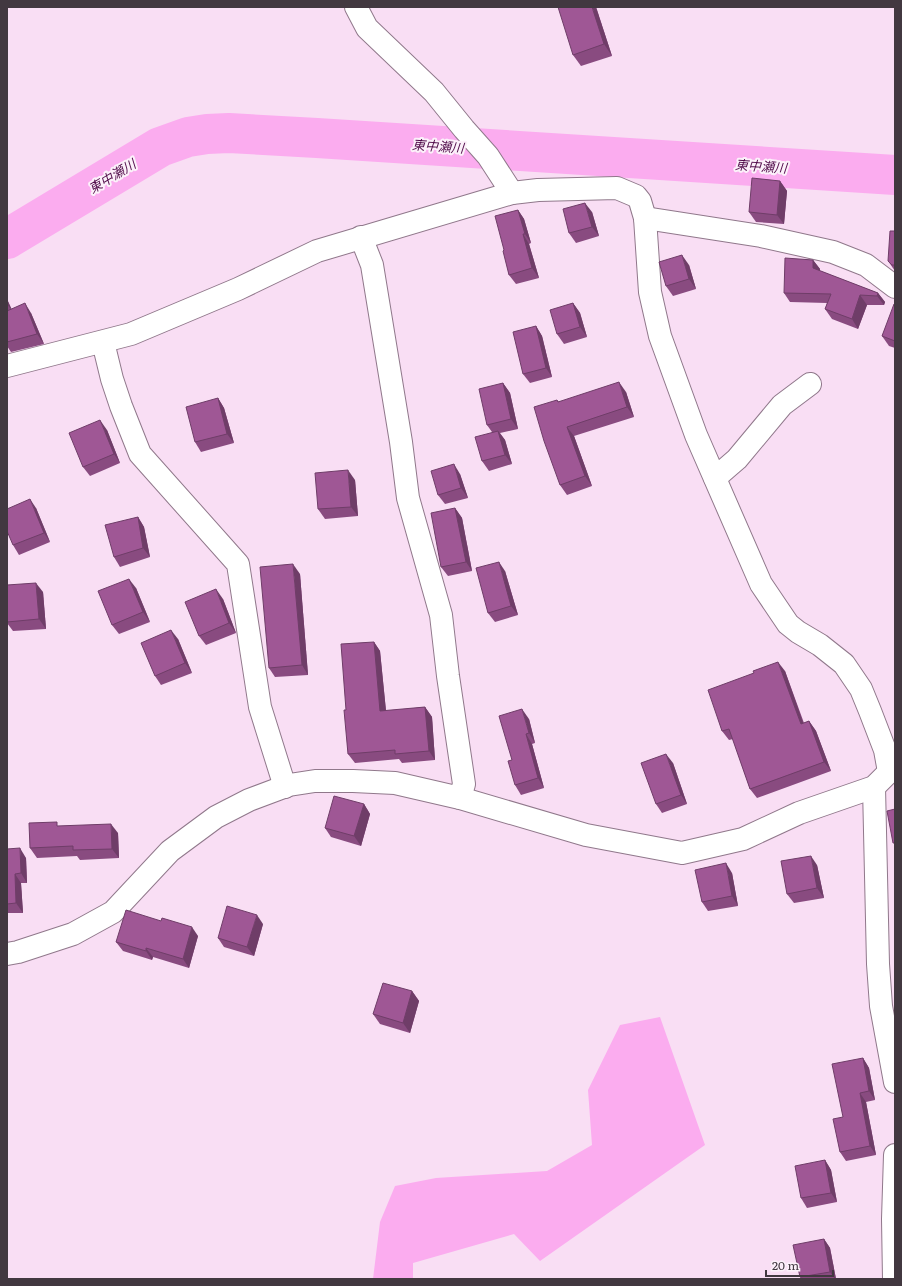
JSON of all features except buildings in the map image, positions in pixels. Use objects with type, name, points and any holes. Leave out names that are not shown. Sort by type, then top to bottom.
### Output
[{"type":"street","points":[[356,7],[367,28],[434,92],[482,149],[512,193]]},
{"type":"street","points":[[7,366],[130,334],[238,289],[317,251],[512,193],[538,190],[617,188],[636,196],[640,201],[645,218],[650,292],[660,336],[691,421],[761,584],[788,624],[798,632],[820,645],[844,664],[861,689],[885,750],[886,776],[878,964],[881,1006],[895,1082]]},
{"type":"street","points":[[645,218],[761,236],[833,252],[866,265],[895,287]]},
{"type":"street","points":[[361,237],[372,265],[401,442],[408,498],[441,615],[448,676],[464,784],[460,798]]},
{"type":"street","points":[[104,342],[114,385],[140,454],[238,564],[260,707],[285,787]]},
{"type":"street","points":[[715,478],[737,459],[782,405],[810,384]]},
{"type":"street","points":[[7,954],[18,952],[73,934],[113,912],[170,851],[216,817],[249,800],[289,785],[315,781],[395,783],[460,798],[586,835],[682,853],[743,839],[799,813],[886,776]]},
{"type":"street","points":[[894,1279],[893,1219],[895,1155]]},
{"type":"shaded area","points":[[660,1017],[705,1145],[540,1261],[514,1234],[413,1263],[413,1279],[373,1279],[380,1222],[395,1186],[436,1178],[547,1171],[592,1145],[588,1090],[620,1025]]},
{"type":"waterway","name":"東中瀬川","points":[[7,239],[160,147],[188,137],[207,134],[229,133],[317,138],[895,175]]}]
